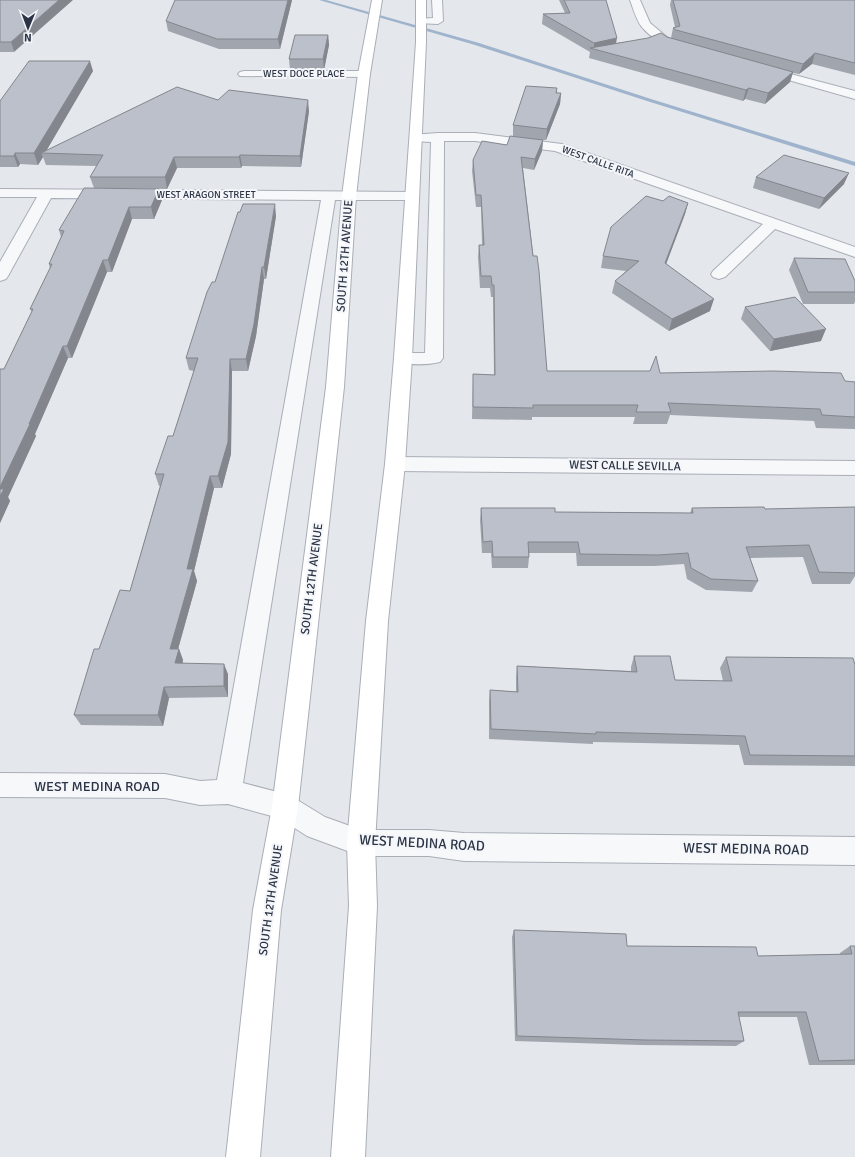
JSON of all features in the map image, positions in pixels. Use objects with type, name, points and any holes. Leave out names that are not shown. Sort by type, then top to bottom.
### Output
[{"type":"street","points":[[348,1157],[363,906],[361,843],[377,622],[395,464],[403,358],[416,138],[421,0]]},
{"type":"street","points":[[421,28],[438,21],[437,0]]},
{"type":"street","points":[[635,0],[645,24],[669,44],[691,50]]},
{"type":"street","name":"SOUTH 12TH AVENUE","points":[[228,792],[339,196],[364,74],[374,10]]},
{"type":"street","points":[[751,66],[855,95]]},
{"type":"street","name":"WEST DOCE PLACE","points":[[244,74],[364,74]]},
{"type":"street","points":[[403,358],[434,358],[438,137]]},
{"type":"street","name":"WEST CALLE RITA","points":[[416,138],[475,137],[557,147],[855,252]]},
{"type":"street","name":"WEST ARAGON STREET","points":[[0,193],[412,196]]},
{"type":"street","points":[[0,276],[47,193]]},
{"type":"street","name":"SOUTH 12TH AVENUE","points":[[244,1157],[267,910],[285,807],[335,387],[339,196]]},
{"type":"street","points":[[719,274],[772,224]]},
{"type":"street","name":"WEST CALLE SEVILLA","points":[[395,464],[855,468]]},
{"type":"street","name":"WEST MEDINA ROAD","points":[[0,785],[165,786],[200,793],[228,792],[285,807],[318,827],[361,843],[429,843],[464,847],[855,851]]},
{"type":"building","points":[[0,0],[59,0],[11,42],[0,42]]},
{"type":"building","points":[[175,0],[288,0],[278,39],[217,39],[166,21]]},
{"type":"building","points":[[564,0],[606,0],[617,38],[594,43],[543,14],[570,13]]},
{"type":"building","points":[[673,0],[855,0],[855,63],[815,53],[803,64],[676,30],[673,28],[680,26]]},
{"type":"building","points":[[661,33],[667,37],[793,72],[768,93],[749,88],[746,90],[590,48],[648,38]]},
{"type":"building","points":[[295,35],[328,35],[323,59],[289,59]]},
{"type":"building","points":[[29,61],[90,61],[34,153],[15,153],[14,156],[0,156],[0,101]]},
{"type":"building","points":[[526,86],[557,88],[556,93],[561,93],[547,129],[513,125]]},
{"type":"building","points":[[177,87],[218,100],[229,90],[308,100],[300,156],[240,155],[239,157],[174,157],[165,177],[90,177],[103,155],[41,153]]},
{"type":"building","points":[[510,136],[543,140],[535,159],[521,157],[533,256],[537,256],[539,271],[547,371],[650,371],[656,356],[660,373],[773,371],[841,373],[845,381],[855,382],[855,417],[822,415],[820,409],[668,403],[671,412],[636,412],[638,405],[533,405],[533,408],[473,407],[473,374],[495,375],[494,285],[492,285],[491,276],[481,276],[479,245],[484,245],[481,195],[476,195],[473,160],[482,141],[507,145]]},
{"type":"building","points":[[784,155],[849,173],[824,198],[756,177]]},
{"type":"building","points":[[84,188],[159,189],[151,207],[129,207],[108,260],[103,260],[67,346],[63,346],[30,424],[0,487],[0,369],[4,369],[33,309],[30,309],[52,264],[49,264],[64,231],[59,230]]},
{"type":"building","points":[[646,196],[663,201],[669,196],[688,203],[665,263],[714,299],[672,319],[615,281],[639,261],[603,256],[611,227]]},
{"type":"building","points":[[243,204],[275,204],[264,267],[262,267],[254,324],[246,359],[230,359],[228,442],[218,476],[210,476],[187,569],[193,569],[170,649],[179,649],[175,663],[224,664],[224,686],[164,687],[158,715],[74,715],[94,649],[99,649],[120,590],[130,591],[164,474],[155,474],[168,436],[173,436],[198,358],[186,358],[207,292],[212,282],[215,282],[238,212],[240,212]]},
{"type":"building","points":[[794,258],[845,259],[855,281],[855,292],[808,292]]},
{"type":"building","points":[[795,297],[826,329],[774,339],[745,307]]},
{"type":"building","points":[[0,489],[4,489],[0,496]]},
{"type":"building","points":[[764,507],[765,509],[855,507],[855,573],[819,572],[809,545],[746,547],[758,581],[711,579],[691,568],[688,553],[658,555],[580,554],[578,542],[528,542],[529,557],[493,557],[492,541],[483,542],[481,508],[555,508],[555,512],[693,513],[692,508]]},
{"type":"building","points":[[634,656],[670,656],[675,680],[732,681],[726,657],[853,658],[855,665],[855,756],[750,755],[745,736],[596,732],[596,734],[491,729],[490,690],[518,692],[517,666],[637,672]]},
{"type":"building","points":[[514,930],[626,934],[627,946],[756,947],[758,956],[852,954],[850,946],[855,946],[855,1060],[819,1061],[806,1012],[738,1012],[744,1041],[517,1036]]},
{"type":"waterway","points":[[321,0],[477,44],[649,100],[855,164]]}]
